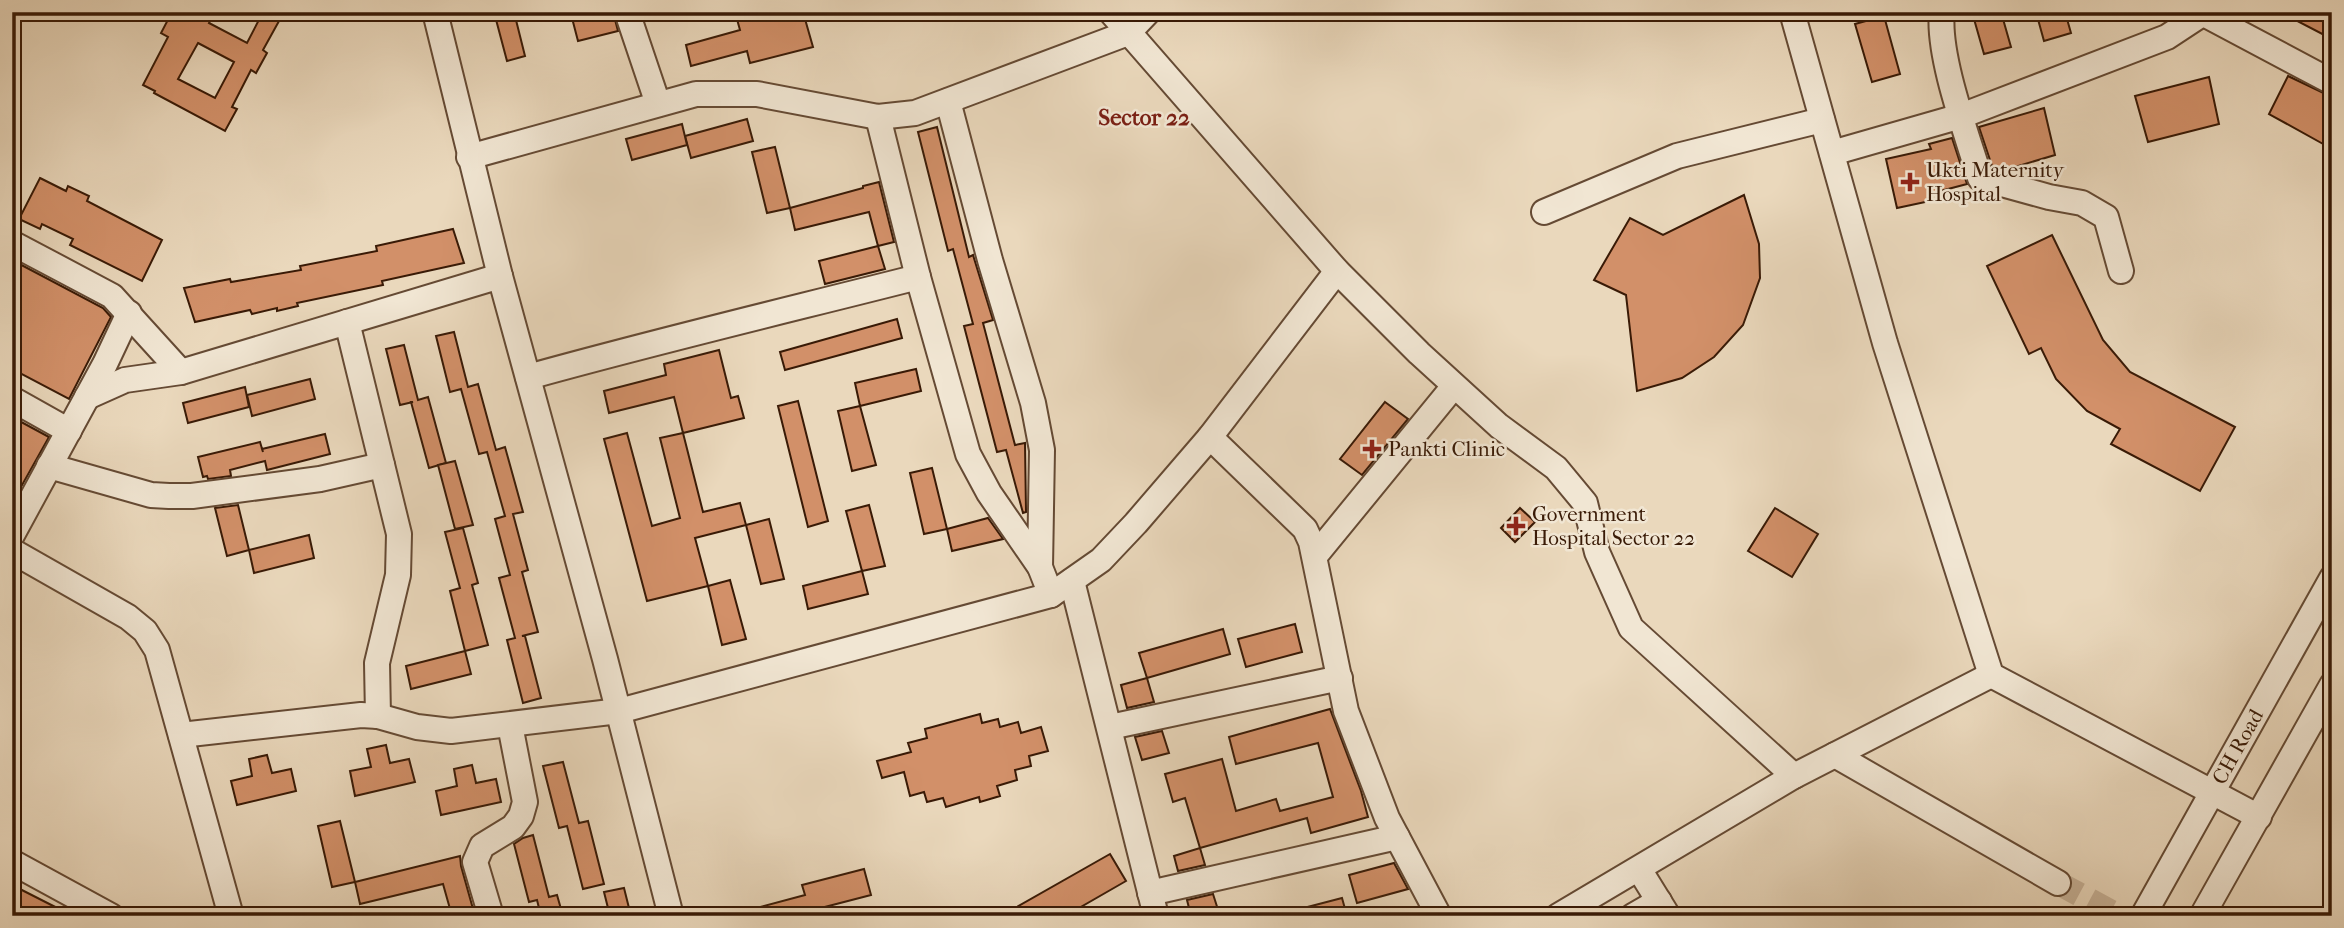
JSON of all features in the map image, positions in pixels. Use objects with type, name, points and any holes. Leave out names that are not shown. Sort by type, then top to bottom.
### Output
[{"type":"street","points":[[435,12],[500,276],[619,711],[671,916]]},
{"type":"street","points":[[626,12],[658,104]]},
{"type":"street","points":[[1111,12],[1337,271],[1454,386],[1499,426],[1556,468],[1586,503],[1597,552],[1631,628],[1794,776]]},
{"type":"street","points":[[469,157],[696,94],[757,94],[878,117],[915,113],[1128,33],[1148,12]]},
{"type":"street","points":[[1792,12],[1885,343],[1991,675],[2259,817]]},
{"type":"street","points":[[1942,12],[1944,46],[1980,178],[2082,203],[2106,217],[2121,271]]},
{"type":"street","points":[[1832,153],[1961,116],[2167,37],[2203,13],[2332,82]]},
{"type":"street","points":[[948,101],[990,260],[1033,403],[1042,450],[1040,567]]},
{"type":"street","points":[[878,117],[918,277],[968,454],[989,493],[1040,567],[1051,595]]},
{"type":"street","points":[[1544,212],[1677,156],[1822,120]]},
{"type":"street","points":[[12,243],[112,296],[181,372]]},
{"type":"street","points":[[181,735],[361,715],[378,716],[416,727],[451,731],[619,711],[1051,595],[1101,561],[1210,437],[1337,271]]},
{"type":"street","points":[[87,397],[125,380],[181,372],[500,276]]},
{"type":"street","points":[[528,377],[672,337],[918,277]]},
{"type":"street","points":[[12,535],[129,313]]},
{"type":"street","points":[[347,322],[399,534],[398,575],[377,663],[378,716]]},
{"type":"street","points":[[1315,556],[1454,386]]},
{"type":"street","points":[[12,399],[69,431]]},
{"type":"street","points":[[1210,437],[1305,529],[1315,556],[1346,711],[1387,818],[1439,916]]},
{"type":"street","points":[[50,466],[151,495],[192,496],[320,479],[382,465]]},
{"type":"street","points":[[12,551],[128,617],[145,631],[157,650],[231,916]]},
{"type":"street","name":"CH Road","points":[[2143,916],[2332,578]]},
{"type":"street","points":[[1072,581],[1153,905],[1398,837]]},
{"type":"street","points":[[1558,916],[1794,776],[1991,675]]},
{"type":"street","points":[[1110,727],[1340,678]]},
{"type":"street","points":[[2202,916],[2332,685]]},
{"type":"street","points":[[491,916],[475,862],[482,846],[513,827],[521,816],[525,802],[510,725]]},
{"type":"street","points":[[1835,755],[2058,883]]},
{"type":"street","points":[[12,862],[110,916]]},
{"type":"street","points":[[1633,916],[1663,908],[1639,869]]},
{"type":"building","points":[[172,12],[215,12],[209,23],[247,43],[263,12],[284,12],[263,50],[267,53],[256,73],[251,70],[232,107],[237,109],[225,131],[143,85],[168,37],[161,33]],"holes":[[[198,43],[234,62],[215,98],[178,79]]]},
{"type":"building","points":[[494,12],[514,12],[525,56],[507,61]]},
{"type":"building","points":[[596,12],[613,12],[618,31],[578,41],[572,18]]},
{"type":"building","points":[[735,12],[803,12],[813,47],[750,63],[747,51],[691,66],[686,45],[740,30]]},
{"type":"building","points":[[1972,12],[2001,12],[2011,47],[1984,54]]},
{"type":"building","points":[[2036,12],[2065,12],[2071,33],[2044,41]]},
{"type":"building","points":[[2280,12],[2332,12],[2332,39]]},
{"type":"building","points":[[1884,16],[1900,74],[1872,82],[1855,24]]},
{"type":"building","points":[[2288,76],[2332,97],[2332,134],[2325,145],[2269,114]]},
{"type":"building","points":[[2209,77],[2219,124],[2148,142],[2135,96]]},
{"type":"building","points":[[2044,108],[2055,155],[2005,170],[1992,166],[1979,127]]},
{"type":"building","points":[[747,119],[753,141],[691,158],[685,136]]},
{"type":"building","points":[[682,124],[687,145],[632,160],[626,139]]},
{"type":"building","points":[[937,127],[969,257],[973,255],[993,320],[983,323],[1015,445],[1025,443],[1026,512],[1023,513],[1006,450],[997,452],[964,326],[973,324],[953,249],[948,251],[918,132]]},
{"type":"building","points":[[1952,138],[1967,184],[1929,194],[1930,201],[1897,208],[1886,159],[1931,149],[1929,144]]},
{"type":"building","points":[[775,147],[790,208],[767,213],[752,152]]},
{"type":"building","points":[[40,178],[66,191],[68,186],[89,196],[87,201],[162,240],[142,281],[70,245],[73,239],[42,224],[40,229],[19,219]]},
{"type":"building","points":[[879,182],[894,242],[878,246],[869,212],[795,230],[790,208]]},
{"type":"building","points":[[1744,195],[1759,244],[1760,278],[1743,325],[1714,357],[1682,378],[1637,391],[1626,295],[1594,280],[1630,218],[1663,235]]},
{"type":"building","points":[[453,229],[464,263],[382,281],[383,285],[297,303],[298,306],[277,311],[277,308],[252,314],[250,310],[195,322],[184,288],[301,270],[300,266],[377,251],[376,246]]},
{"type":"building","points":[[2052,235],[2103,340],[2130,372],[2235,427],[2200,491],[2111,444],[2120,429],[2087,411],[2056,379],[2041,348],[2029,354],[1987,266]]},
{"type":"building","points":[[878,246],[885,269],[825,284],[819,261]]},
{"type":"building","points":[[12,260],[103,308],[111,317],[69,399],[12,369]]},
{"type":"building","points":[[897,319],[902,338],[785,370],[780,352]]},
{"type":"building","points":[[454,332],[468,387],[478,384],[496,450],[505,447],[523,512],[513,514],[528,570],[522,572],[538,632],[522,636],[525,636],[541,698],[523,703],[507,640],[515,638],[499,578],[510,575],[495,519],[505,516],[487,452],[479,454],[461,389],[450,392],[436,336]]},
{"type":"building","points":[[404,345],[418,400],[428,397],[446,463],[429,468],[411,402],[400,405],[386,349]]},
{"type":"building","points":[[719,350],[731,398],[738,396],[744,418],[683,433],[674,397],[609,413],[604,391],[666,375],[664,364]]},
{"type":"building","points":[[916,369],[921,391],[860,406],[855,383]]},
{"type":"building","points":[[310,379],[315,399],[252,416],[247,395]]},
{"type":"building","points":[[245,387],[249,407],[188,423],[183,403]]},
{"type":"building","points":[[798,401],[828,521],[808,527],[778,406]]},
{"type":"building","points":[[1385,402],[1408,419],[1362,475],[1340,459]]},
{"type":"building","points":[[860,406],[876,465],[852,471],[838,411]]},
{"type":"building","points":[[12,417],[49,437],[12,503]]},
{"type":"building","points":[[627,433],[652,526],[680,518],[660,438],[683,433],[703,512],[740,503],[746,525],[695,538],[708,586],[647,601],[604,439]]},
{"type":"building","points":[[325,434],[330,454],[267,470],[265,461],[230,470],[231,476],[208,479],[207,476],[203,477],[198,457],[260,442],[262,449]]},
{"type":"building","points":[[455,461],[473,525],[455,529],[438,465]]},
{"type":"building","points":[[932,468],[947,529],[924,534],[910,473]]},
{"type":"building","points":[[238,505],[249,550],[227,556],[215,508]]},
{"type":"building","points":[[869,505],[885,566],[862,571],[846,511]]},
{"type":"building","points":[[1520,508],[1535,522],[1515,542],[1501,528]]},
{"type":"building","points":[[1775,508],[1818,534],[1792,577],[1748,551]]},
{"type":"building","points":[[988,518],[1003,539],[952,551],[947,529]]},
{"type":"building","points":[[769,519],[784,579],[761,584],[746,525]]},
{"type":"building","points":[[463,528],[478,583],[472,585],[488,645],[465,651],[450,591],[460,588],[445,532]]},
{"type":"building","points":[[309,535],[314,558],[254,573],[249,550]]},
{"type":"building","points":[[862,571],[868,594],[808,609],[803,586]]},
{"type":"building","points":[[730,580],[746,639],[722,645],[708,586]]},
{"type":"building","points":[[1295,624],[1302,652],[1246,667],[1238,639]]},
{"type":"building","points":[[1223,629],[1230,654],[1147,678],[1139,653]]},
{"type":"building","points":[[465,651],[471,674],[411,689],[406,666]]},
{"type":"building","points":[[1147,678],[1154,702],[1127,708],[1121,685]]},
{"type":"building","points":[[1330,709],[1368,817],[1311,833],[1307,818],[1200,848],[1185,798],[1173,802],[1165,774],[1222,759],[1236,811],[1276,799],[1280,811],[1333,797],[1318,743],[1236,764],[1229,737]]},
{"type":"building","points":[[980,714],[982,723],[998,719],[1000,727],[1018,722],[1021,733],[1041,727],[1048,751],[1029,756],[1031,766],[1015,770],[1017,780],[997,786],[1000,796],[980,802],[979,797],[946,807],[943,798],[927,802],[924,792],[910,796],[904,772],[882,778],[877,761],[911,752],[908,743],[927,738],[925,729]]},
{"type":"building","points":[[1162,731],[1169,753],[1142,760],[1135,737]]},
{"type":"building","points":[[386,745],[390,763],[409,759],[415,782],[355,796],[350,771],[371,767],[367,749]]},
{"type":"building","points":[[267,755],[272,773],[291,769],[296,791],[237,805],[231,781],[252,776],[249,759]]},
{"type":"building","points":[[563,762],[579,823],[588,821],[604,884],[583,889],[567,826],[559,828],[543,766]]},
{"type":"building","points":[[472,765],[476,783],[496,779],[501,802],[441,815],[436,791],[457,786],[454,769]]},
{"type":"building","points":[[340,821],[355,882],[332,887],[318,826]]},
{"type":"building","points":[[533,835],[549,897],[557,895],[563,916],[541,916],[537,900],[529,902],[514,844]]},
{"type":"building","points":[[1200,848],[1205,865],[1178,871],[1174,856]]},
{"type":"building","points":[[1110,854],[1126,881],[1065,916],[1001,916]]},
{"type":"building","points":[[460,856],[475,916],[452,916],[443,884],[360,904],[355,882]]},
{"type":"building","points":[[1394,863],[1408,889],[1357,903],[1349,875]]},
{"type":"building","points":[[864,869],[871,895],[817,909],[819,916],[746,916],[745,911],[805,895],[802,885]]},
{"type":"building","points":[[12,885],[73,916],[12,916]]},
{"type":"building","points":[[624,888],[631,916],[610,916],[604,892]]},
{"type":"building","points":[[1213,894],[1220,916],[1191,916],[1187,900]]},
{"type":"building","points":[[1342,898],[1347,916],[1293,916],[1292,911]]},
{"type":"tunnel","points":[[2058,883],[2119,916]]},
{"type":"place","name":"Ukti Maternity Hospital","points":[[1910,182]]},
{"type":"place","name":"Pankti Clinic","points":[[1372,449]]},
{"type":"place","name":"Government Hospital Sector 22","points":[[1516,526]]},
{"type":"district","name":"Sector 22","points":[[1144,117]]}]
